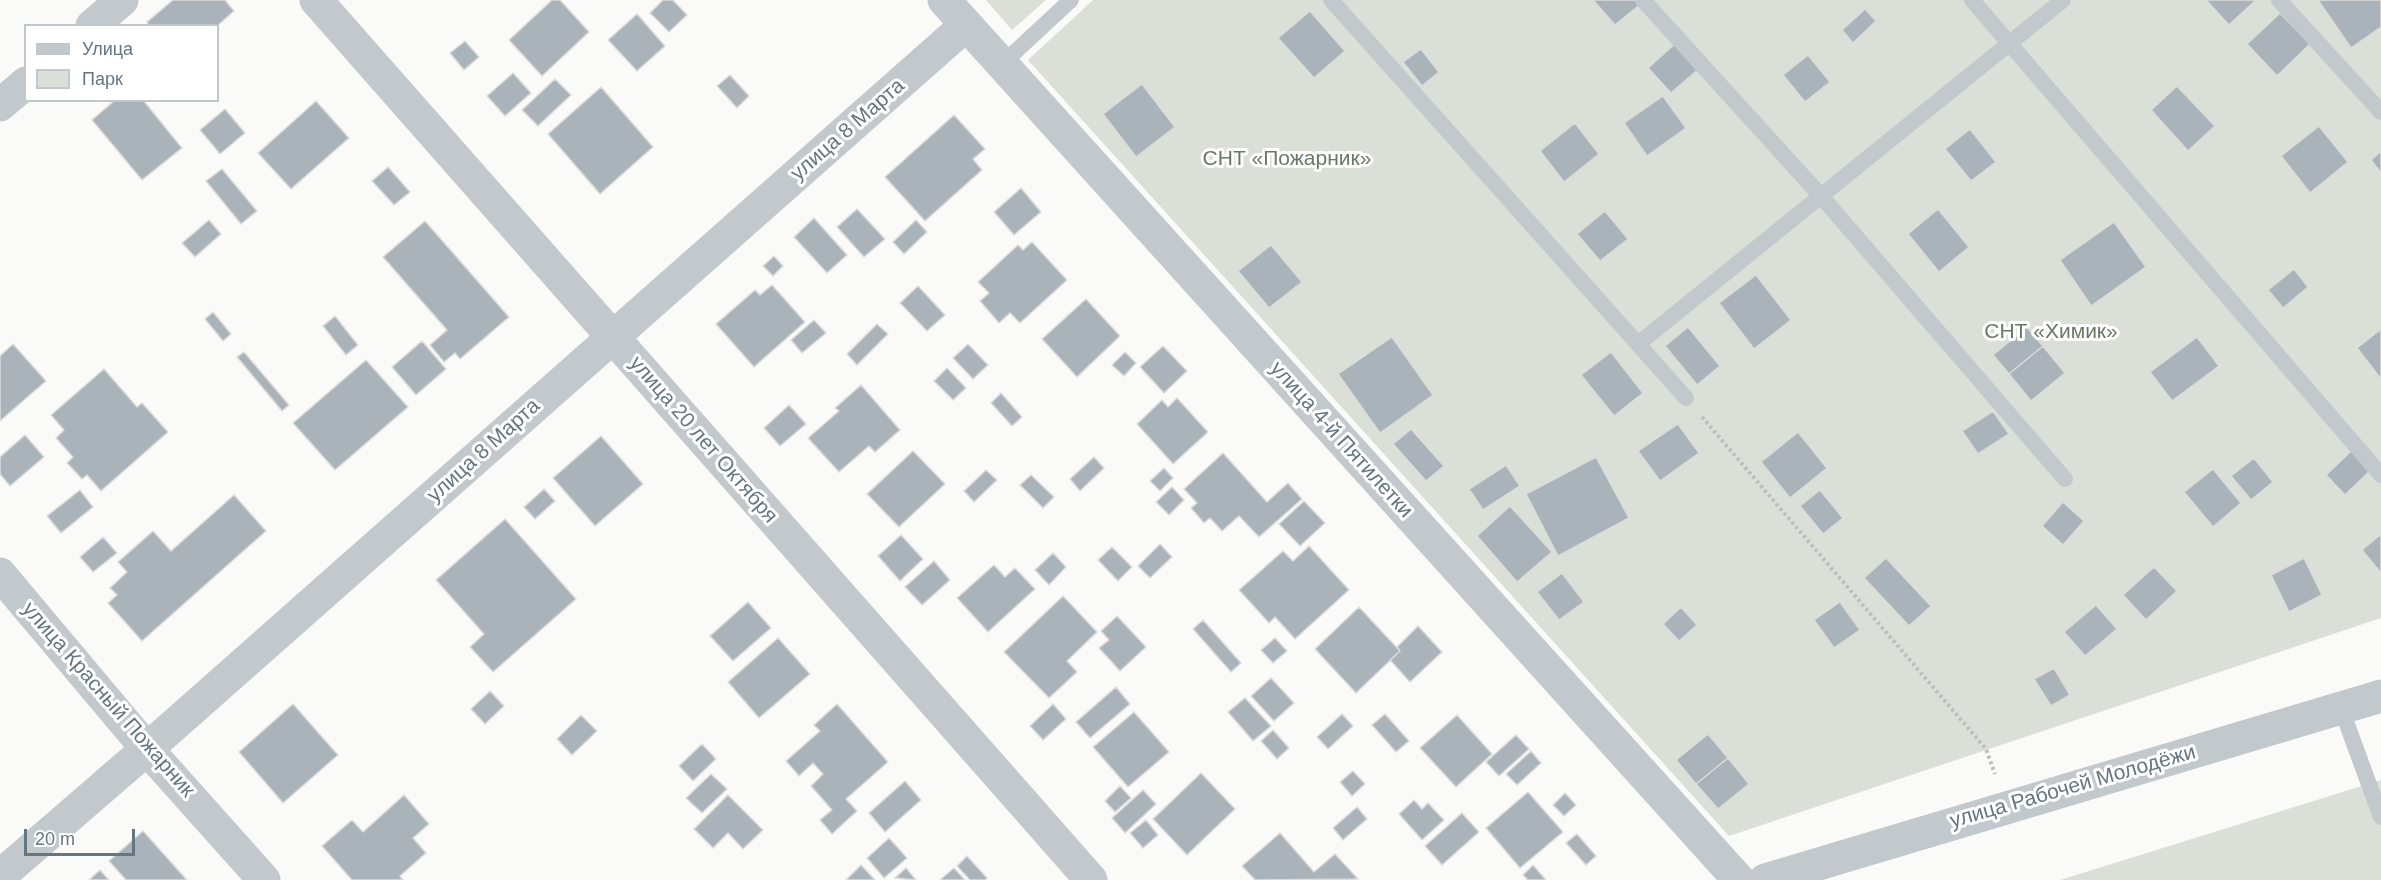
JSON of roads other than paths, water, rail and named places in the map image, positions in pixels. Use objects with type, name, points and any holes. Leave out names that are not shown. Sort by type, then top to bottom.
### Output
[{"type":"street","points":[[94,24],[122,0]]},
{"type":"street","name":"улица 20 лет Октября","points":[[316,0],[1090,880]]},
{"type":"street","name":"улица 4-й Пятилетки","points":[[944,0],[1739,880]]},
{"type":"street","name":"улица 8 Марта","points":[[0,876],[147,749],[966,25]]},
{"type":"street","points":[[0,105],[24,85]]},
{"type":"street","name":"улица Красный Пожарник","points":[[0,574],[147,749],[264,880]]},
{"type":"street","name":"улица Рабочей Молодёжи","points":[[1765,880],[2381,696]]},
{"type":"lane","points":[[1001,65],[1071,0]]},
{"type":"lane","points":[[1331,0],[1686,398]]},
{"type":"lane","points":[[1643,0],[1821,196],[2065,479]]},
{"type":"lane","points":[[1972,0],[2381,475]]},
{"type":"lane","points":[[1638,344],[2063,0]]},
{"type":"lane","points":[[2279,0],[2381,112]]},
{"type":"lane","points":[[2341,708],[2381,817]]},
{"type":"park label","name":"СНТ «Пожарник»","points":[[1287,159]]},
{"type":"park label","name":"СНТ «Химик»","points":[[2051,332]]}]
